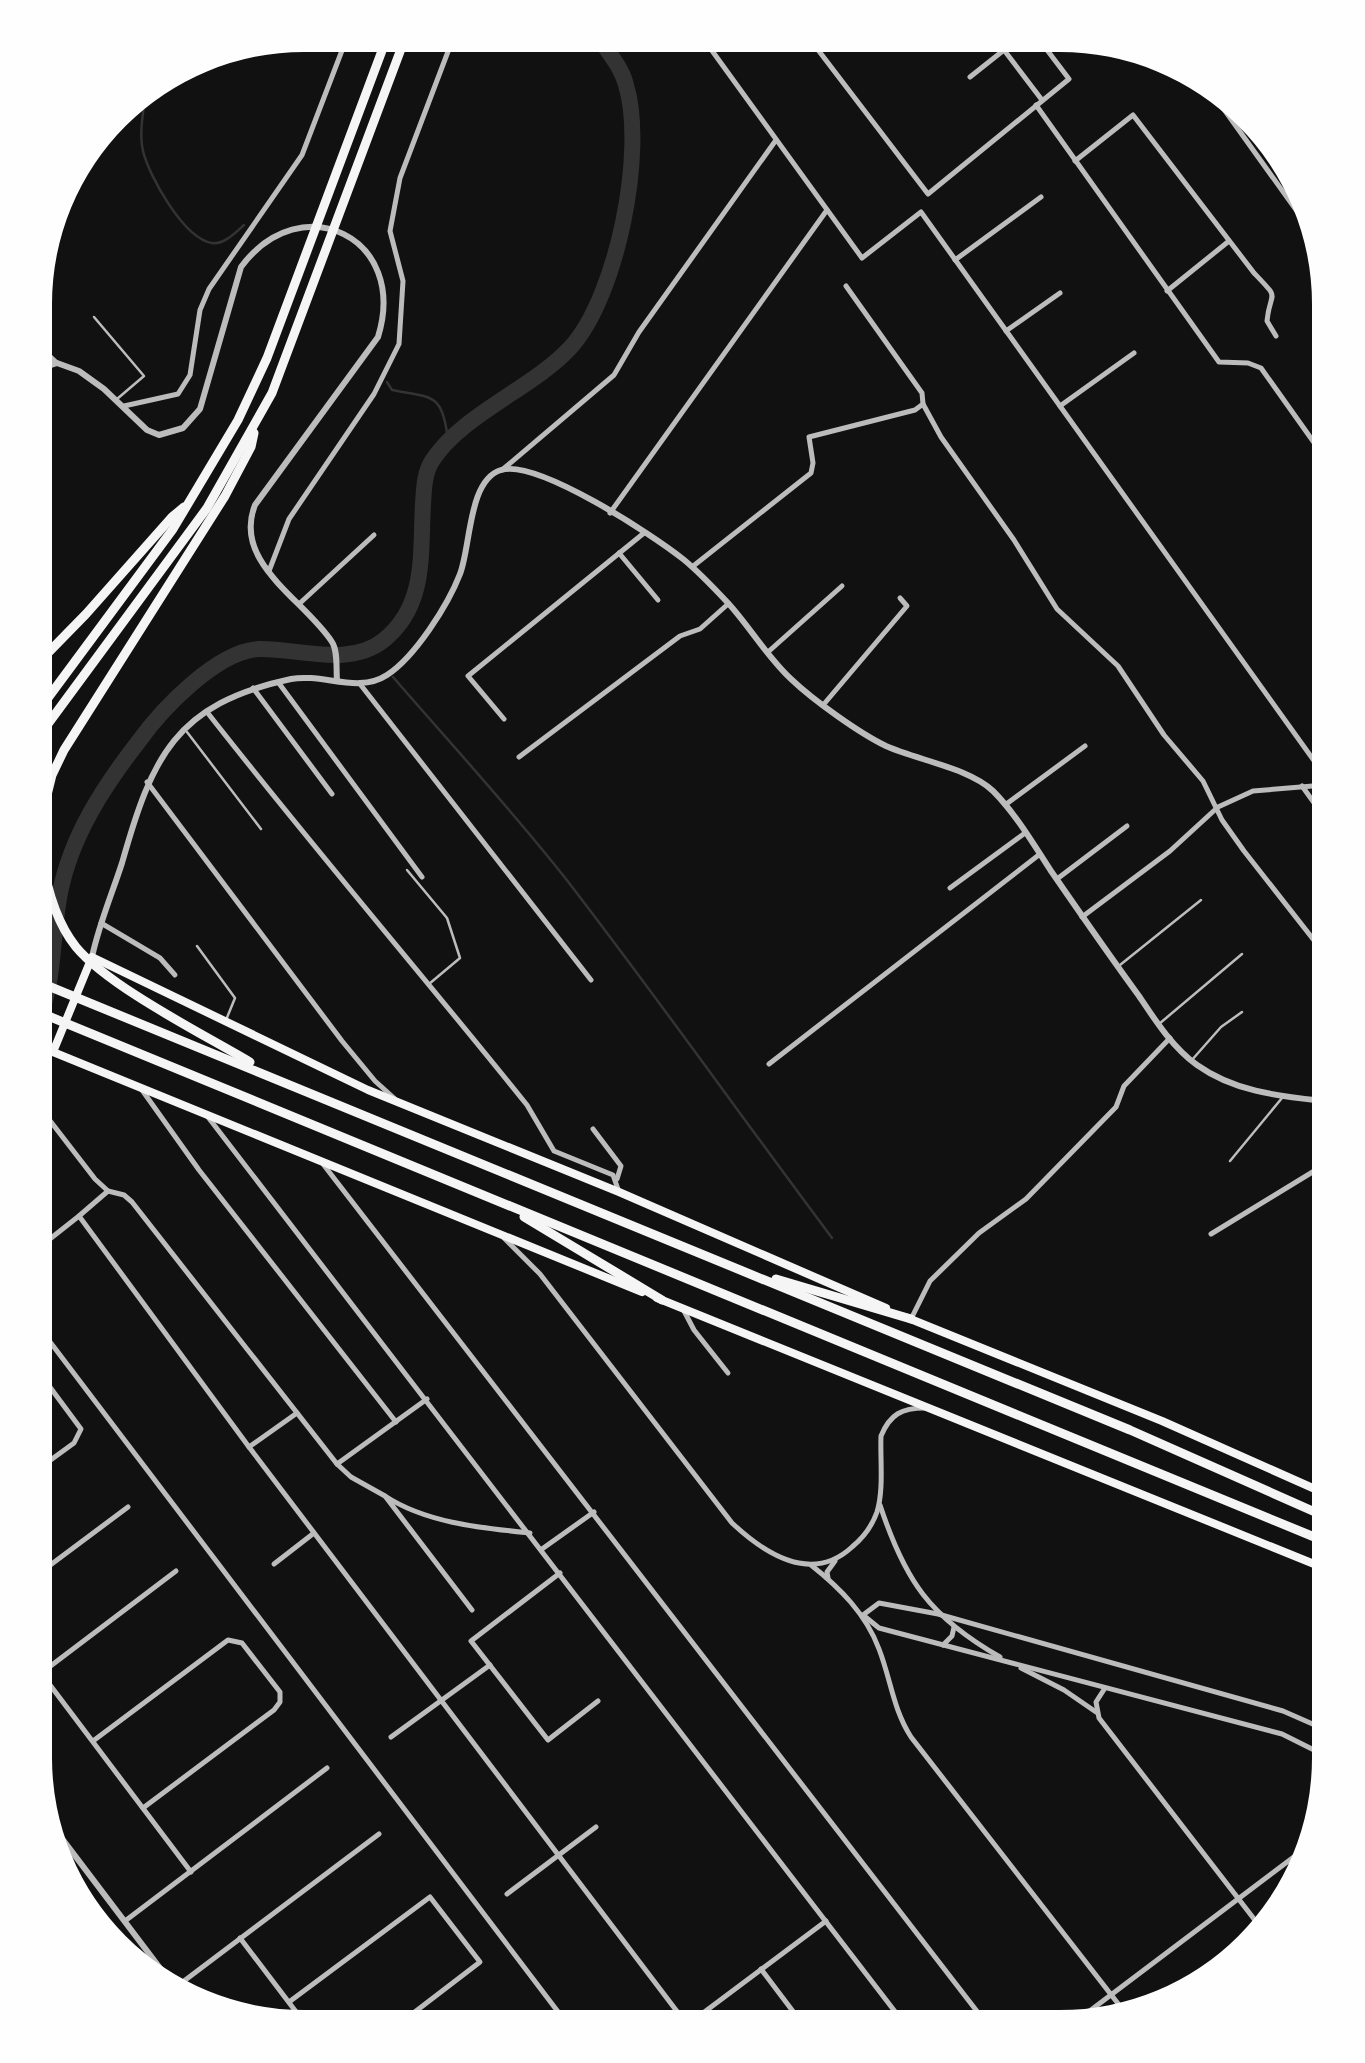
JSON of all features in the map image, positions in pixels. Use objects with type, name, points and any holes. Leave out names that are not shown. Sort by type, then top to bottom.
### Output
[{"type":"highway","points":[[52,691],[189,504],[227,440],[267,359],[382,52]]},
{"type":"highway","points":[[52,719],[207,508],[255,425],[284,364],[400,52]]},
{"type":"highway","points":[[52,775],[64,750],[225,496],[251,447],[255,425]]},
{"type":"highway","points":[[52,649],[172,517],[189,504]]},
{"type":"highway","points":[[52,899],[55,911],[75,945],[98,967],[153,1004],[274,1076]]},
{"type":"highway","points":[[52,988],[274,1076],[1178,1450],[1312,1511]]},
{"type":"highway","points":[[52,1017],[1312,1536]]},
{"type":"highway","points":[[499,1201],[662,1300]]},
{"type":"highway","points":[[725,1264],[911,1319]]},
{"type":"main road","points":[[1312,1488],[1162,1421],[911,1319],[619,1192],[400,1103],[225,1023],[92,957],[53,1052],[1312,1563]]},
{"type":"street","points":[[124,406],[178,394],[190,374],[200,310],[209,289],[302,155],[341,52]]},
{"type":"street","points":[[269,571],[289,519],[374,394],[399,344],[403,281],[390,231],[400,178],[448,52]]},
{"type":"street","points":[[713,52],[862,258],[921,212],[1312,758]]},
{"type":"street","points":[[820,52],[928,194],[1069,79],[1049,52]]},
{"type":"street","points":[[970,77],[1001,52]]},
{"type":"street","points":[[1006,52],[1042,100]]},
{"type":"street","points":[[1036,105],[1219,362],[1248,363],[1261,368],[1312,440]]},
{"type":"street","points":[[1075,160],[1133,115],[1273,296],[1266,321],[1276,336]]},
{"type":"street","points":[[1230,118],[1291,203]]},
{"type":"street","points":[[92,957],[147,782],[157,762],[185,729],[234,695],[278,682],[314,676],[360,684],[382,678],[401,664],[438,615],[462,569],[479,490],[490,476],[502,470],[614,375],[639,332],[776,140]]},
{"type":"street","points":[[955,260],[1041,197]]},
{"type":"street","points":[[610,513],[827,210]]},
{"type":"street","points":[[52,358],[57,363],[79,371],[117,399],[146,430],[159,435],[183,428],[200,410],[241,267],[267,239],[277,234],[313,228],[336,230],[358,241],[377,267],[384,318],[378,337],[256,506],[250,525],[254,552],[334,646],[337,680]]},
{"type":"street","points":[[1167,291],[1229,241]]},
{"type":"street","points":[[846,286],[922,393],[923,404],[941,437],[1014,540],[1057,609],[1118,666],[1164,735],[1203,781],[1222,820],[1244,851],[1312,938]]},
{"type":"street","points":[[1006,331],[1060,293]]},
{"type":"street","points":[[1060,406],[1134,353]]},
{"type":"street","points":[[52,365],[57,363]]},
{"type":"street","points":[[692,567],[811,473],[813,463],[809,437],[915,410],[923,404]]},
{"type":"street","points":[[502,470],[523,470],[547,476],[644,533],[692,567],[729,604],[790,678],[824,704],[882,744],[983,783],[1005,805],[1158,1024],[1192,1061],[1231,1083],[1282,1098],[1312,1100]]},
{"type":"street","points":[[504,719],[468,676],[644,533]]},
{"type":"street","points":[[299,604],[374,535]]},
{"type":"street","points":[[619,553],[658,600]]},
{"type":"street","points":[[768,652],[842,586]]},
{"type":"street","points":[[824,704],[906,606],[900,598]]},
{"type":"street","points":[[519,757],[680,636],[700,629],[729,604]]},
{"type":"street","points":[[278,682],[368,799],[422,877]]},
{"type":"street","points":[[360,684],[591,980]]},
{"type":"street","points":[[253,688],[332,794]]},
{"type":"street","points":[[207,712],[300,831],[348,884],[527,1105],[554,1151],[617,1179]]},
{"type":"street","points":[[1005,805],[1085,746]]},
{"type":"street","points":[[147,782],[342,1041],[375,1081],[400,1103]]},
{"type":"street","points":[[1302,786],[1312,800]]},
{"type":"street","points":[[1082,917],[1170,851],[1217,807],[1253,791],[1312,786]]},
{"type":"street","points":[[1057,879],[1127,826]]},
{"type":"street","points":[[950,888],[1025,833]]},
{"type":"street","points":[[769,1064],[1040,854]]},
{"type":"street","points":[[101,923],[160,958],[175,975]]},
{"type":"street","points":[[911,1319],[930,1281],[979,1233],[1026,1199],[1116,1107],[1124,1086],[1170,1038]]},
{"type":"street","points":[[140,1087],[199,1170],[396,1422]]},
{"type":"street","points":[[206,1113],[894,2010]]},
{"type":"street","points":[[52,1124],[94,1180],[108,1191],[124,1195],[132,1202],[337,1464],[351,1477],[406,1508],[463,1524],[530,1534]]},
{"type":"street","points":[[593,1129],[621,1166],[617,1179],[619,1192]]},
{"type":"street","points":[[319,1159],[977,2010]]},
{"type":"street","points":[[1211,1234],[1312,1172]]},
{"type":"street","points":[[52,1237],[108,1191]]},
{"type":"street","points":[[79,1216],[249,1447],[676,2010]]},
{"type":"street","points":[[497,1231],[540,1274],[733,1523],[750,1540],[778,1557],[811,1565],[879,1628],[1282,1734],[1312,1749]]},
{"type":"street","points":[[683,1309],[694,1330],[728,1373]]},
{"type":"street","points":[[52,1344],[557,2010]]},
{"type":"street","points":[[52,1390],[79,1426],[80,1434],[52,1458]]},
{"type":"street","points":[[337,1464],[427,1399]]},
{"type":"street","points":[[930,1408],[899,1411],[885,1426],[881,1436],[879,1502],[887,1528],[909,1578],[938,1614],[954,1627],[1008,1662],[1064,1690],[1096,1712],[1254,1919]]},
{"type":"street","points":[[249,1447],[297,1413]]},
{"type":"street","points":[[385,1496],[472,1610]]},
{"type":"street","points":[[828,1578],[830,1567],[837,1558],[849,1550],[868,1530],[879,1502]]},
{"type":"street","points":[[52,1564],[128,1507]]},
{"type":"street","points":[[542,1549],[594,1512]]},
{"type":"street","points":[[868,1530],[887,1528]]},
{"type":"street","points":[[274,1564],[314,1533]]},
{"type":"street","points":[[811,1565],[837,1558]]},
{"type":"street","points":[[52,1665],[176,1571]]},
{"type":"street","points":[[560,1573],[471,1641],[548,1740],[598,1701]]},
{"type":"street","points":[[863,1615],[870,1606],[879,1603],[938,1614],[1283,1711],[1312,1724]]},
{"type":"street","points":[[863,1615],[880,1649],[894,1706],[911,1737],[1118,2004]]},
{"type":"street","points":[[943,1645],[952,1636],[954,1627]]},
{"type":"street","points":[[93,1741],[224,1642],[233,1639],[243,1643],[273,1682],[280,1692],[280,1702],[143,1808]]},
{"type":"street","points":[[391,1737],[490,1665]]},
{"type":"street","points":[[52,1687],[191,1872]]},
{"type":"street","points":[[1096,1712],[1096,1702],[1105,1688]]},
{"type":"street","points":[[125,1922],[327,1768]]},
{"type":"street","points":[[507,1894],[596,1827]]},
{"type":"street","points":[[182,1979],[379,1834]]},
{"type":"street","points":[[69,1848],[156,1962]]},
{"type":"street","points":[[1094,2008],[1292,1858]]},
{"type":"street","points":[[289,2002],[430,1897],[480,1962],[417,2010]]},
{"type":"street","points":[[707,2010],[826,1921]]},
{"type":"street","points":[[240,1938],[295,2010]]},
{"type":"street","points":[[761,1969],[792,2010]]},
{"type":"lane","points":[[94,317],[144,376],[117,399]]},
{"type":"lane","points":[[185,729],[261,829]]},
{"type":"lane","points":[[407,870],[447,918],[460,958],[429,984]]},
{"type":"lane","points":[[1117,967],[1201,900]]},
{"type":"lane","points":[[197,946],[235,998],[225,1023]]},
{"type":"lane","points":[[1158,1024],[1242,954]]},
{"type":"lane","points":[[1192,1061],[1221,1027],[1242,1012]]},
{"type":"lane","points":[[1230,1161],[1282,1098]]},
{"type":"waterway","points":[[52,958],[57,908],[72,852],[90,813],[149,728],[192,684],[226,660],[243,652],[274,649],[339,655],[355,653],[384,640],[408,611],[419,578],[425,482],[432,461],[461,430],[555,362],[570,348],[587,325],[614,260],[623,222],[632,147],[631,113],[626,85],[619,67],[609,52]]},
{"type":"waterway","points":[[143,111],[141,131],[143,151],[152,175],[179,219],[201,239],[212,243],[225,240],[244,225]]},
{"type":"waterway","points":[[387,382],[392,390],[426,397],[439,405],[448,441]]},
{"type":"waterway","points":[[393,677],[566,879],[832,1238]]}]
